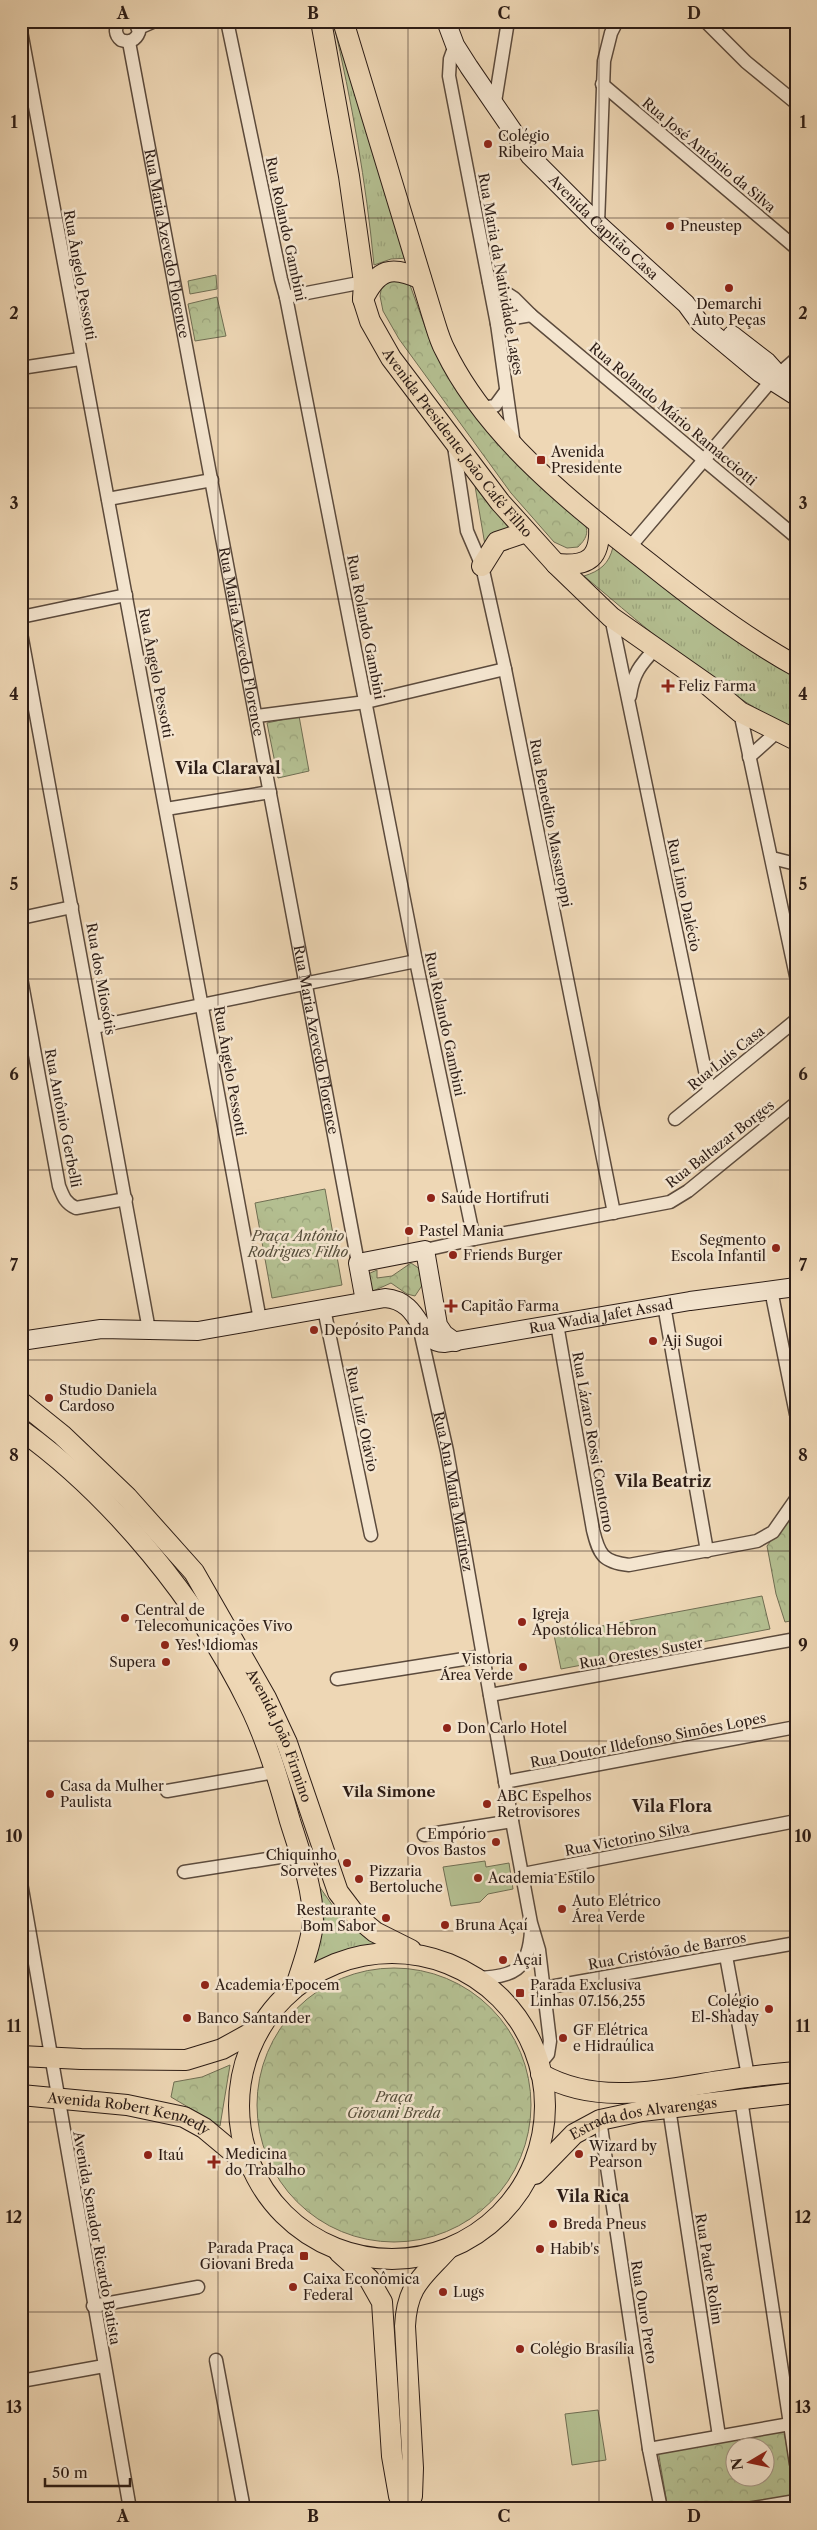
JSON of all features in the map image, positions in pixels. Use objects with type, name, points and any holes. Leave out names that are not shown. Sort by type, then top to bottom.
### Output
[{"type":"main road","name":"Avenida Presidente João Café Filho","points":[[321,21],[349,176],[363,291],[370,321],[391,358],[500,502],[556,564],[611,617],[708,685],[740,712],[776,732],[796,740]]},
{"type":"main road","points":[[343,21],[421,279],[444,349],[459,376],[482,408],[544,477],[599,524],[700,604],[796,666]]},
{"type":"main road","points":[[363,291],[381,273],[395,270],[421,279]]},
{"type":"main road","points":[[556,564],[582,563],[592,558],[599,545],[599,524]]},
{"type":"main road","points":[[482,566],[497,542],[526,532]]},
{"type":"main road","name":"Avenida João Firmino","points":[[21,1402],[62,1435],[127,1497],[194,1572],[249,1666],[275,1716],[301,1779],[338,1892],[357,1917],[375,1932],[424,1956]]},
{"type":"main road","name":"Avenida João Firmino","points":[[21,1430],[84,1481],[113,1510],[169,1578],[223,1655],[250,1705],[275,1772],[299,1851],[312,1905],[312,1923],[296,1986]]},
{"type":"main road","points":[[399,1952],[424,1956],[451,1965],[476,1978],[505,2003],[516,2016],[531,2042],[540,2069],[545,2111],[541,2140],[532,2168],[517,2194],[505,2210],[484,2229],[448,2249],[420,2257],[389,2260],[363,2257],[335,2249],[313,2238],[289,2219],[270,2199],[252,2168],[241,2133],[239,2097],[242,2073],[249,2050],[260,2028],[276,2006],[296,1986],[331,1966],[361,1955],[399,1952]]},
{"type":"main road","points":[[21,2056],[81,2060],[186,2060],[222,2049],[260,2028]]},
{"type":"main road","name":"Estrada dos Alvarengas","points":[[540,2069],[553,2081],[608,2093],[631,2094],[748,2076],[796,2072]]},
{"type":"main road","name":"Estrada dos Alvarengas","points":[[517,2194],[568,2138],[600,2120],[669,2108],[796,2092]]},
{"type":"main road","name":"Avenida Robert Kennedy","points":[[21,2094],[154,2110],[184,2117],[204,2128],[252,2168]]},
{"type":"main road","points":[[335,2249],[369,2280],[382,2302],[392,2456],[397,2488],[406,2509]]},
{"type":"main road","points":[[406,2509],[412,2496],[413,2468],[404,2326],[406,2307],[409,2294],[448,2249]]},
{"type":"street","points":[[115,23],[118,38],[129,42],[138,36],[137,25],[155,21]]},
{"type":"street","name":"Rua Rolando Gambini","points":[[227,21],[286,297],[416,961],[474,1239]]},
{"type":"street","name":"Avenida Capitão Casa","points":[[446,21],[456,45],[530,156],[598,224],[686,304],[706,315],[792,393]]},
{"type":"street","points":[[494,102],[508,21]]},
{"type":"street","points":[[598,224],[604,61],[611,33],[617,21]]},
{"type":"street","points":[[705,21],[746,62],[796,103]]},
{"type":"street","name":"Rua Ângelo Pessotti","points":[[21,31],[80,359],[108,498],[203,1005],[260,1320]]},
{"type":"street","name":"Rua Maria Azevedo Florence","points":[[129,42],[257,716],[365,1301]]},
{"type":"street","name":"Rua Maria da Natividade Lages","points":[[456,45],[450,59],[449,76],[497,324],[514,445]]},
{"type":"street","name":"Rua José Antônio da Silva","points":[[602,84],[796,248]]},
{"type":"street","name":"Rua Rolando Mário Ramacciotti","points":[[489,282],[514,298],[531,315],[796,537]]},
{"type":"street","points":[[286,297],[363,291]]},
{"type":"street","points":[[497,324],[531,315]]},
{"type":"street","points":[[21,368],[80,359]]},
{"type":"street","points":[[629,548],[775,378],[796,359]]},
{"type":"street","name":"Rua Maria da Natividade Lages","points":[[482,408],[495,406],[506,391]]},
{"type":"street","name":"Rua Benedito Massaroppi","points":[[454,441],[467,531],[482,566],[505,669],[614,1213]]},
{"type":"street","points":[[108,498],[212,480]]},
{"type":"street","points":[[21,617],[126,595]]},
{"type":"street","name":"Rua Lino Dalécio","points":[[611,617],[709,1090]]},
{"type":"street","name":"Rua dos Miosótis","points":[[21,633],[150,1330]]},
{"type":"street","name":"Rua Lino Dalécio","points":[[629,706],[634,674],[638,666],[655,649]]},
{"type":"street","points":[[257,716],[366,702],[505,669]]},
{"type":"street","points":[[740,712],[796,976]]},
{"type":"street","points":[[749,757],[776,732]]},
{"type":"street","points":[[166,809],[270,792]]},
{"type":"street","points":[[772,858],[796,864]]},
{"type":"street","points":[[21,918],[72,907]]},
{"type":"street","points":[[94,1027],[416,961]]},
{"type":"street","name":"Rua Antônio Gerbelli","points":[[21,978],[59,1186],[63,1197],[69,1205],[76,1208],[126,1199]]},
{"type":"street","name":"Rua Luís Casa","points":[[675,1119],[796,1020]]},
{"type":"street","name":"Rua Baltazar Borges","points":[[425,1250],[678,1199],[796,1103]]},
{"type":"street","points":[[358,1263],[425,1250],[438,1325],[444,1334],[455,1342]]},
{"type":"street","points":[[21,1341],[82,1330],[198,1332],[386,1298],[405,1304],[418,1300],[430,1283]]},
{"type":"street","name":"Rua Wadia Jafet Assad","points":[[417,1321],[438,1342],[455,1342],[664,1306],[796,1287]]},
{"type":"street","points":[[771,1290],[796,1414]]},
{"type":"street","name":"Rua Ana Maria Martinez","points":[[405,1304],[412,1310],[417,1321],[447,1450],[512,1821],[531,1923],[539,1950],[550,2047],[540,2069]]},
{"type":"street","points":[[664,1306],[707,1551]]},
{"type":"street","name":"Rua Luiz Otávio","points":[[324,1308],[371,1535]]},
{"type":"street","name":"Rua Lázaro Rossi Contorno","points":[[558,1324],[593,1530],[597,1547],[604,1558],[613,1564],[629,1565],[757,1541],[769,1536],[796,1498]]},
{"type":"street","name":"Rua Orestes Suster","points":[[490,1695],[796,1639]]},
{"type":"street","points":[[337,1679],[482,1656]]},
{"type":"street","name":"Rua Doutor Ildefonso Simões Lopes","points":[[505,1782],[796,1727]]},
{"type":"street","points":[[167,1791],[275,1772]]},
{"type":"street","points":[[424,1835],[512,1821]]},
{"type":"street","name":"Rua Victorino Silva","points":[[523,1874],[796,1822]]},
{"type":"street","points":[[184,1872],[280,1857],[299,1851]]},
{"type":"street","name":"Avenida Senador Ricardo Batista","points":[[21,1883],[93,2306],[130,2509]]},
{"type":"street","points":[[476,1978],[505,1976],[515,1972],[523,1964],[531,1941],[531,1923]]},
{"type":"street","name":"Rua Cristóvão de Barros","points":[[544,1988],[796,1943]]},
{"type":"street","points":[[726,1956],[748,2076]]},
{"type":"street","points":[[741,2099],[796,2464]]},
{"type":"street","name":"Rua Padre Rolim","points":[[669,2108],[719,2436]]},
{"type":"street","name":"Rua Ouro Preto","points":[[600,2120],[649,2449],[661,2509]]},
{"type":"street","points":[[93,2306],[198,2287]]},
{"type":"street","points":[[216,2360],[244,2509]]},
{"type":"street","points":[[21,2381],[104,2366]]},
{"type":"street","points":[[649,2449],[790,2424]]},
{"type":"street","points":[[747,2509],[796,2501]]},
{"type":"green space","points":[[333,21],[341,21],[408,258],[391,259],[374,265],[358,142]]},
{"type":"green space","points":[[216,275],[217,289],[190,294],[188,281]]},
{"type":"green space","points":[[392,279],[403,280],[410,285],[432,346],[583,519],[586,534],[578,547],[567,548],[554,542],[511,493],[399,339],[383,311],[380,296],[382,285]]},
{"type":"green space","points":[[217,297],[226,336],[195,341],[188,304]]},
{"type":"green space","points":[[474,480],[510,530],[485,545]]},
{"type":"green space","points":[[613,547],[796,675],[796,730],[739,698],[712,679],[584,576],[595,572],[603,566],[609,558]]},
{"type":"green space","points":[[299,716],[309,771],[278,778],[267,723]]},
{"type":"green space","name":"Praça Antônio Rodrigues Filho","points":[[325,1189],[342,1285],[272,1298],[255,1203]]},
{"type":"green space","points":[[411,1263],[420,1269],[423,1284],[415,1296],[407,1294],[391,1283],[371,1292],[368,1274],[377,1270],[377,1278],[392,1276]]},
{"type":"green space","points":[[796,1507],[796,1620],[785,1622],[776,1594],[767,1546]]},
{"type":"green space","points":[[762,1596],[770,1629],[561,1669],[554,1635]]},
{"type":"green space","name":"Academia Estilo","points":[[485,1861],[486,1867],[509,1863],[513,1889],[488,1894],[480,1902],[451,1906],[443,1867]]},
{"type":"green space","points":[[319,1886],[337,1912],[381,1946],[345,1951],[307,1971],[320,1910]]},
{"type":"green space","name":"Praça Giovani Breda","points":[[394,1968],[421,1971],[446,1978],[470,1991],[491,2008],[508,2029],[521,2053],[528,2078],[531,2105],[528,2132],[521,2157],[508,2181],[491,2202],[470,2219],[446,2232],[421,2239],[394,2242],[367,2239],[342,2232],[318,2219],[297,2202],[280,2181],[267,2157],[260,2132],[257,2105],[260,2078],[267,2053],[280,2029],[297,2008],[318,1991],[342,1978],[367,1971]]},
{"type":"green space","points":[[230,2065],[220,2126],[171,2097],[174,2082],[202,2077]]},
{"type":"green space","points":[[598,2410],[606,2460],[572,2465],[565,2414]]},
{"type":"green space","points":[[784,2431],[795,2496],[716,2509],[668,2509],[658,2451],[724,2441],[724,2488],[774,2488],[774,2438],[740,2438]]},
{"type":"place","name":"Colégio Ribeiro Maia","points":[[488,144]]},
{"type":"place","name":"Pneustep","points":[[670,226]]},
{"type":"place","name":"Demarchi Auto Peças","points":[[729,288]]},
{"type":"place","name":"Avenida Presidente","points":[[541,460]]},
{"type":"place","name":"Feliz Farma","points":[[668,686]]},
{"type":"place","name":"Saúde Hortifruti","points":[[431,1198]]},
{"type":"place","name":"Pastel Mania","points":[[409,1231]]},
{"type":"place","name":"Segmento Escola Infantil","points":[[776,1248]]},
{"type":"place","name":"Friends Burger","points":[[453,1255]]},
{"type":"place","name":"Capitão Farma","points":[[451,1306]]},
{"type":"place","name":"Depósito Panda","points":[[314,1330]]},
{"type":"place","name":"Aji Sugoi","points":[[653,1341]]},
{"type":"place","name":"Studio Daniela Cardoso","points":[[49,1398]]},
{"type":"place","name":"Central de Telecomunicações Vivo","points":[[125,1618]]},
{"type":"place","name":"Igreja Apostólica Hebron","points":[[522,1622]]},
{"type":"place","name":"Yes! Idiomas","points":[[165,1645]]},
{"type":"place","name":"Supera","points":[[166,1662]]},
{"type":"place","name":"Vistoria Área Verde","points":[[523,1667]]},
{"type":"place","name":"Don Carlo Hotel","points":[[447,1728]]},
{"type":"place","name":"Casa da Mulher Paulista","points":[[50,1794]]},
{"type":"place","name":"ABC Espelhos Retrovisores","points":[[487,1804]]},
{"type":"place","name":"Empório Ovos Bastos","points":[[496,1842]]},
{"type":"place","name":"Chiquinho Sorvetes","points":[[347,1863]]},
{"type":"place","name":"Academia Estilo","points":[[478,1878]]},
{"type":"place","name":"Pizzaria Bertoluche","points":[[359,1879]]},
{"type":"place","name":"Auto Elétrico Área Verde","points":[[562,1909]]},
{"type":"place","name":"Restaurante Bom Sabor","points":[[386,1918]]},
{"type":"place","name":"Bruna Açaí","points":[[445,1925]]},
{"type":"place","name":"Açai","points":[[503,1960]]},
{"type":"place","name":"Academia Epocem","points":[[205,1985]]},
{"type":"place","name":"Parada Exclusiva Linhas 07.156,255","points":[[520,1993]]},
{"type":"place","name":"Colégio El-Shaday","points":[[769,2009]]},
{"type":"place","name":"Banco Santander","points":[[187,2018]]},
{"type":"place","name":"GF Elétrica e Hidraúlica","points":[[563,2038]]},
{"type":"place","name":"Wizard by Pearson","points":[[579,2154]]},
{"type":"place","name":"Itaú","points":[[148,2155]]},
{"type":"place","name":"Medicina do Trabalho","points":[[214,2162]]},
{"type":"place","name":"Breda Pneus","points":[[553,2224]]},
{"type":"place","name":"Habib's","points":[[540,2249]]},
{"type":"place","name":"Parada Praça Giovani Breda","points":[[304,2256]]},
{"type":"place","name":"Caixa Econômica Federal","points":[[293,2287]]},
{"type":"place","name":"Lugs","points":[[443,2292]]},
{"type":"place","name":"Colégio Brasília","points":[[520,2349]]},
{"type":"district","name":"Vila Claraval","points":[[228,768]]},
{"type":"district","name":"Vila Beatriz","points":[[663,1481]]},
{"type":"district","name":"Vila Simone","points":[[389,1792]]},
{"type":"district","name":"Vila Flora","points":[[672,1806]]},
{"type":"district","name":"Vila Rica","points":[[593,2196]]}]
